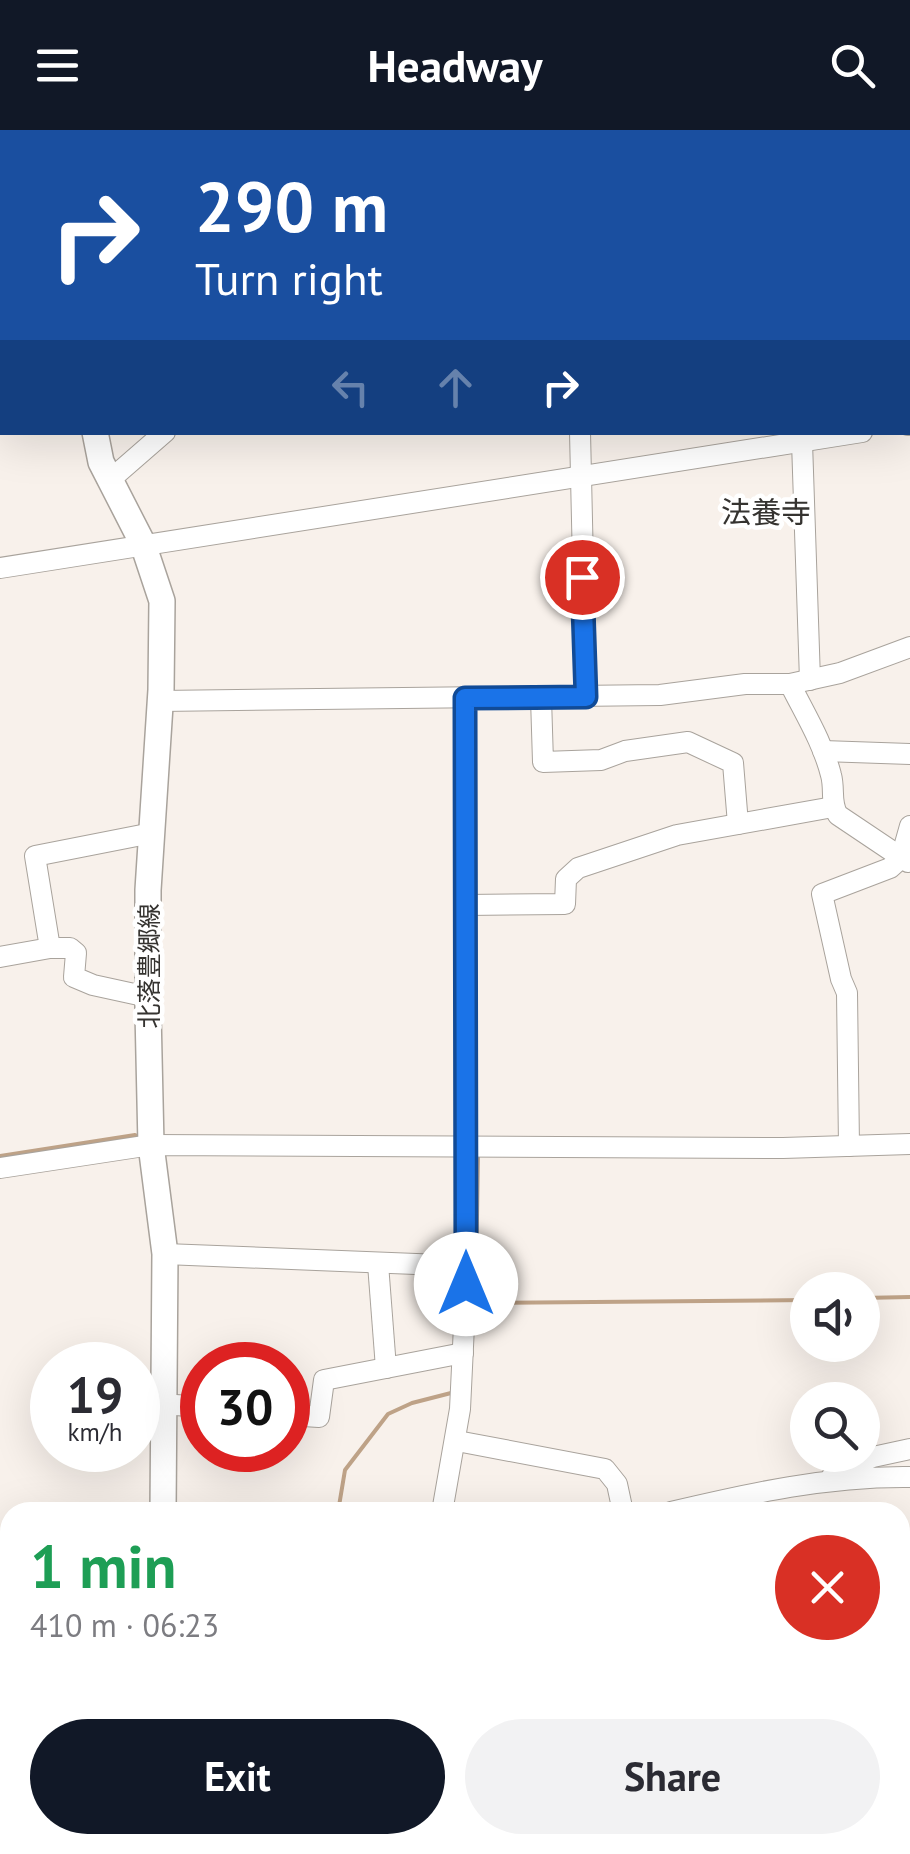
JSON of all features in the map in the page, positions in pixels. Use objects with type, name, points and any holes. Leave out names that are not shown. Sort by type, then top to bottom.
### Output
[{"type":"main road","name":"北落豊郷線","points":[[96,435],[101,462],[143,544],[162,602],[148,996],[151,1145],[165,1254],[164,1502]]},
{"type":"street","points":[[111,479],[162,435]]},
{"type":"street","points":[[580,435],[586,697]]},
{"type":"street","points":[[0,568],[844,435]]},
{"type":"street","points":[[802,442],[800,682],[833,780],[833,807],[846,823],[905,860]]},
{"type":"street","points":[[160,701],[586,697],[800,682],[910,647]]},
{"type":"street","points":[[444,1502],[457,1441],[466,1266],[465,698]]},
{"type":"street","points":[[541,698],[542,762],[601,760],[624,751],[688,742],[734,763],[738,824]]},
{"type":"street","points":[[823,751],[910,754]]},
{"type":"street","points":[[465,905],[565,904],[566,879],[578,868],[677,836],[833,807]]},
{"type":"street","points":[[905,860],[910,826]]},
{"type":"street","points":[[50,948],[35,856],[152,832]]},
{"type":"street","points":[[849,1146],[848,993],[840,978],[822,894],[905,860]]},
{"type":"street","points":[[0,957],[70,948],[76,953],[74,976],[93,985],[148,996]]},
{"type":"street","points":[[0,1168],[151,1145],[910,1144]]},
{"type":"street","points":[[165,1254],[466,1266]]},
{"type":"street","points":[[378,1264],[386,1368]]},
{"type":"street","points":[[310,1416],[319,1417],[324,1380],[463,1353]]},
{"type":"street","points":[[162,1404],[180,1406]]},
{"type":"street","points":[[457,1441],[606,1469],[618,1484],[621,1502]]},
{"type":"street","points":[[823,1480],[873,1458],[910,1448]]},
{"type":"street","points":[[712,1502],[823,1480],[910,1478]]},
{"type":"waterway","points":[[0,1156],[135,1135],[142,1139]]},
{"type":"waterway","points":[[476,1279],[478,1155]]},
{"type":"waterway","points":[[880,1298],[910,1297]]},
{"type":"waterway","points":[[474,1303],[790,1300]]},
{"type":"waterway","points":[[340,1502],[345,1470],[388,1414],[451,1393]]},
{"type":"district","name":"法養寺","points":[[766,511]]},
{"type":"route","points":[[466,1284],[465,698],[586,697],[582,577]]}]
